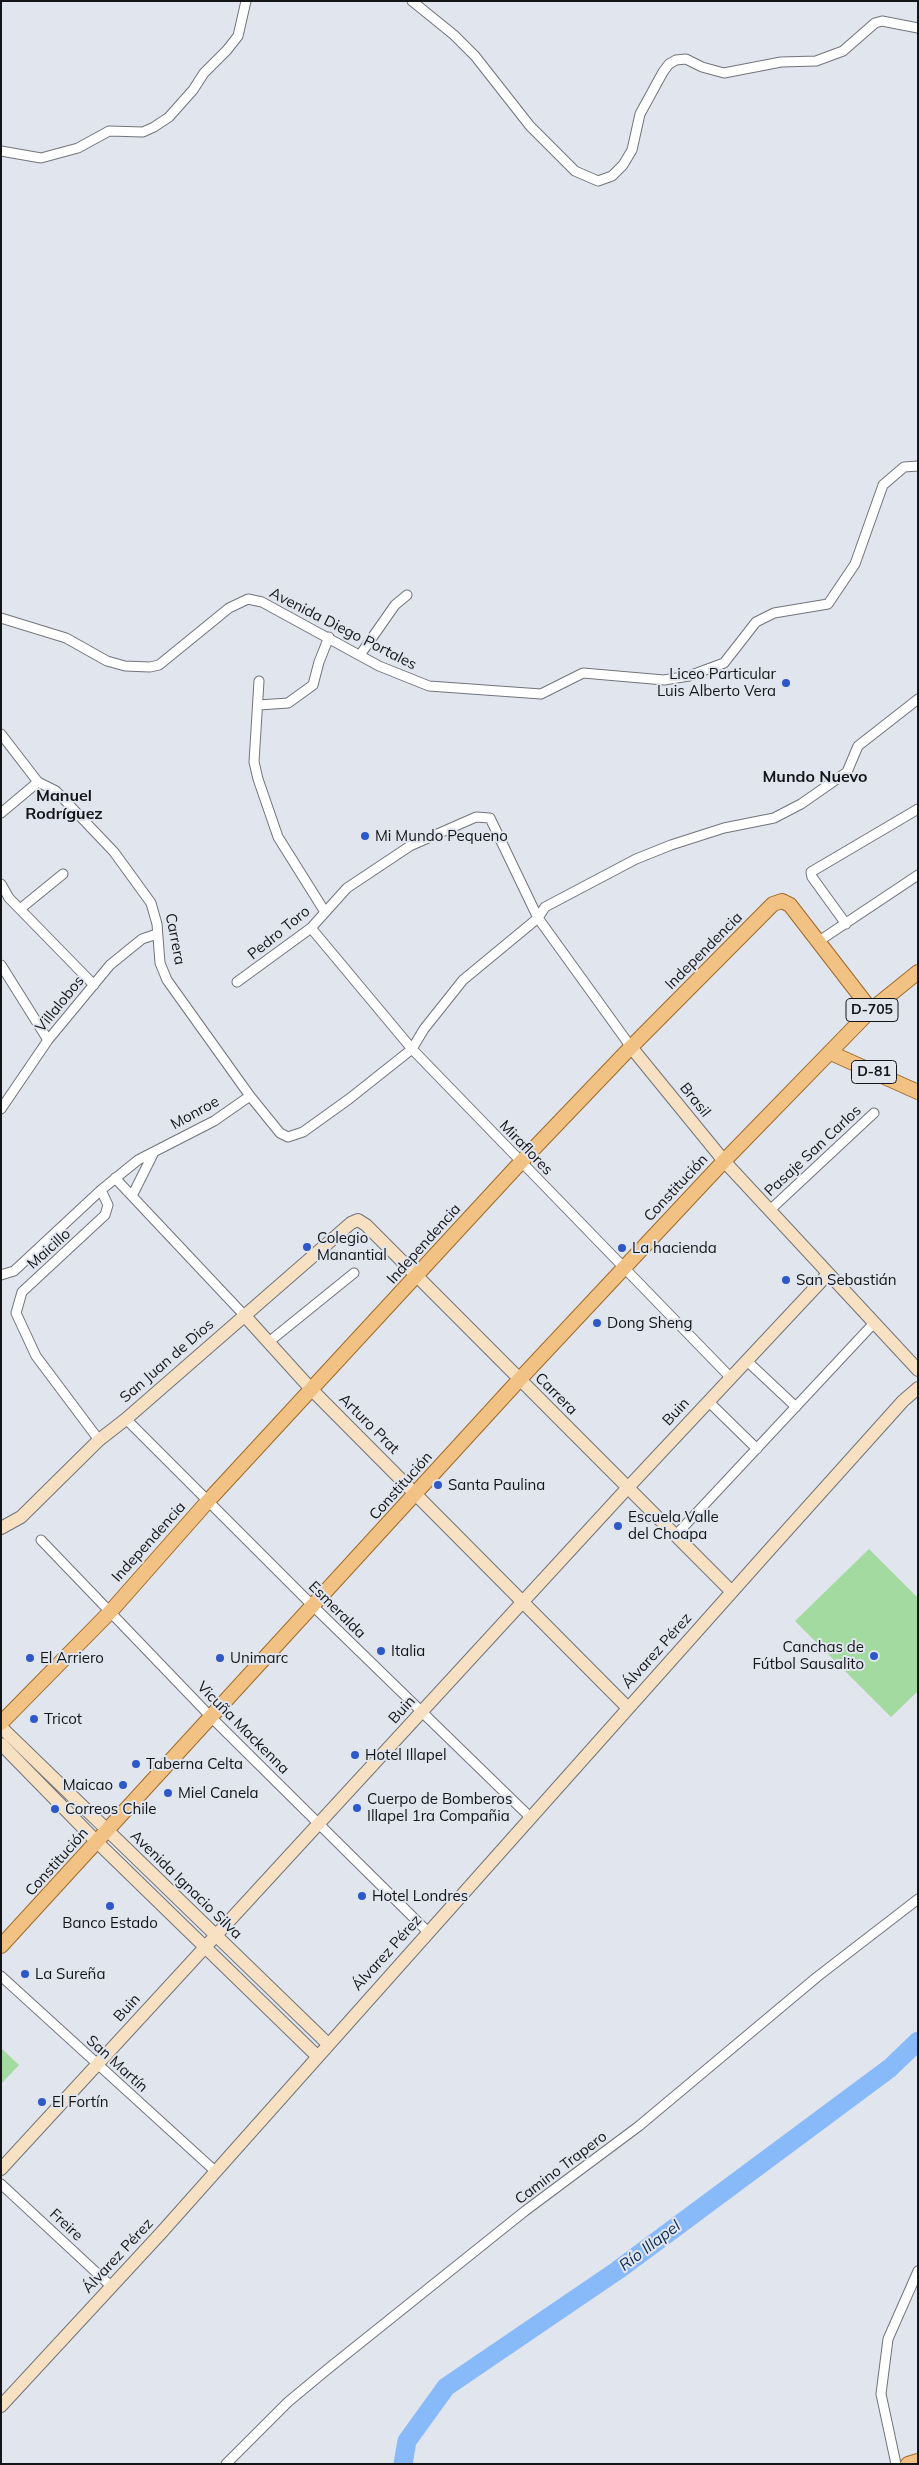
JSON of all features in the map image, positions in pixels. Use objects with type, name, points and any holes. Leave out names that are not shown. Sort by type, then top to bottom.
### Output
[{"type":"main road","name":"Independencia","points":[[1,1723],[111,1611],[311,1388],[417,1277],[630,1046],[776,903],[782,901],[790,905],[872,1010]]},
{"type":"main road","name":"D-705","points":[[831,1053],[872,1010],[918,972]]},
{"type":"main road","name":"D-81","points":[[831,1053],[918,1092]]},
{"type":"main road","name":"Constitución","points":[[1,1946],[212,1718],[519,1380],[724,1161],[831,1053]]},
{"type":"main road","points":[[908,2464],[918,2461]]},
{"type":"street","points":[[1,151],[41,158],[90,143],[109,131],[143,132],[154,127],[169,117],[193,90],[204,73],[238,36],[246,1]]},
{"type":"street","points":[[412,1],[454,35],[474,56],[530,126],[575,171],[598,181],[612,176],[623,165],[632,150],[640,114],[663,72],[669,64],[676,60],[686,59],[702,67],[724,73],[780,62],[816,61],[843,51],[867,28],[875,23],[882,21],[918,28]]},
{"type":"street","name":"Avenida Diego Portales","points":[[1,618],[66,638],[107,661],[125,666],[159,665],[230,608],[248,599],[262,602],[330,637],[360,655],[410,680],[429,686],[524,695],[541,694],[583,673],[664,680],[689,676],[707,671],[724,663],[756,622],[774,614],[828,604],[855,564],[883,485],[904,467],[918,466]]},
{"type":"street","points":[[360,655],[396,605],[407,595]]},
{"type":"street","points":[[259,704],[288,703],[313,685],[319,662],[330,637]]},
{"type":"street","points":[[260,681],[254,762],[258,779],[278,837],[326,912]]},
{"type":"street","points":[[412,1049],[424,1029],[463,980],[538,918],[545,907],[636,859],[704,834],[774,818],[801,804],[848,772],[858,746],[918,699]]},
{"type":"street","name":"Carrera","points":[[1,734],[38,782],[56,791],[114,852],[151,903],[157,924],[160,963],[167,980],[250,1096],[280,1133],[288,1137],[296,1136],[319,1121],[412,1049]]},
{"type":"street","points":[[1,813],[38,782]]},
{"type":"street","points":[[846,924],[812,877],[812,872],[918,809]]},
{"type":"street","name":"Pedro Toro","points":[[237,982],[311,928],[347,888],[410,846],[476,817],[490,818]]},
{"type":"street","name":"Brasil","points":[[490,818],[538,918],[630,1046],[724,1161],[918,1370]]},
{"type":"street","points":[[20,909],[63,874]]},
{"type":"street","points":[[819,941],[918,874]]},
{"type":"street","points":[[1,884],[9,898],[94,985]]},
{"type":"street","name":"Miraflores","points":[[311,928],[412,1049],[623,1269],[731,1378]]},
{"type":"street","name":"Villalobos","points":[[1,1110],[48,1040],[110,965],[142,939],[157,934]]},
{"type":"street","points":[[3,971],[48,1040]]},
{"type":"street","name":"Monroe","points":[[100,1190],[138,1160],[153,1154],[173,1140],[214,1121],[250,1096]]},
{"type":"street","name":"Pasaje San Carlos","points":[[770,1210],[874,1113]]},
{"type":"street","name":"Monroe","points":[[132,1196],[153,1154]]},
{"type":"street","name":"Arturo Prat","points":[[115,1178],[270,1341],[311,1388],[628,1708]]},
{"type":"street","name":"Maicillo","points":[[1,1275],[14,1271],[100,1190],[108,1205],[106,1215],[22,1292],[16,1312],[36,1356],[98,1440]]},
{"type":"street","name":"Carrera","points":[[358,1220],[366,1225],[627,1489],[732,1592]]},
{"type":"street","name":"San Juan de Dios","points":[[1,1528],[21,1517],[98,1440],[126,1419],[244,1315],[358,1220]]},
{"type":"street","points":[[270,1341],[354,1273]]},
{"type":"street","name":"Buin","points":[[1,2169],[522,1602],[828,1274]]},
{"type":"street","points":[[675,1536],[874,1323]]},
{"type":"street","points":[[747,1361],[796,1407]]},
{"type":"street","name":"Álvarez Pérez","points":[[4,2398],[112,2287],[903,1401],[918,1388]]},
{"type":"street","points":[[708,1402],[757,1449]]},
{"type":"street","name":"Esmeralda","points":[[126,1419],[313,1606],[531,1818]]},
{"type":"street","name":"Vicuña Mackenna","points":[[41,1540],[212,1718],[428,1932]]},
{"type":"street","name":"Avenida Ignacio Silva","points":[[1,1727],[107,1832],[328,2044]]},
{"type":"street","name":"Avenida Ignacio Silva","points":[[1,1744],[97,1842],[317,2056]]},
{"type":"street","name":"Camino Trapero","points":[[226,2464],[282,2408],[330,2368],[525,2211],[639,2126],[817,1977],[918,1899]]},
{"type":"street","name":"San Martín","points":[[1,1976],[215,2171]]},
{"type":"street","name":"Freire","points":[[1,2184],[112,2287]]},
{"type":"street","points":[[896,2464],[881,2394],[882,2385],[888,2339],[918,2272]]},
{"type":"green space","name":"Canchas de Fútbol Sausalito","points":[[869,1549],[918,1598],[918,1691],[891,1717],[795,1621]]},
{"type":"green space","points":[[1,2048],[19,2065],[1,2084]]},
{"type":"waterway","name":"Río Illapel","points":[[403,2464],[407,2441],[446,2387],[618,2270],[890,2068],[918,2041]]},
{"type":"place","name":"Liceo Particular Luis Alberto Vera","points":[[786,683]]},
{"type":"place","name":"Mi Mundo Pequeno","points":[[365,836]]},
{"type":"place","name":"Colegio Manantial","points":[[307,1247]]},
{"type":"place","name":"La hacienda","points":[[622,1248]]},
{"type":"place","name":"San Sebastián","points":[[786,1280]]},
{"type":"place","name":"Dong Sheng","points":[[597,1323]]},
{"type":"place","name":"Santa Paulina","points":[[438,1485]]},
{"type":"place","name":"Escuela Valle del Choapa","points":[[618,1526]]},
{"type":"place","name":"Italia","points":[[381,1651]]},
{"type":"place","name":"Canchas de Fútbol Sausalito","points":[[874,1656]]},
{"type":"place","name":"El Arriero","points":[[30,1658]]},
{"type":"place","name":"Unimarc","points":[[220,1658]]},
{"type":"place","name":"Tricot","points":[[34,1719]]},
{"type":"place","name":"Hotel Illapel","points":[[355,1755]]},
{"type":"place","name":"Taberna Celta","points":[[136,1764]]},
{"type":"place","name":"Maicao","points":[[123,1785]]},
{"type":"place","name":"Miel Canela","points":[[168,1793]]},
{"type":"place","name":"Cuerpo de Bomberos Illapel 1ra Compañia","points":[[357,1808]]},
{"type":"place","name":"Correos Chile","points":[[55,1809]]},
{"type":"place","name":"Hotel Londres","points":[[362,1896]]},
{"type":"place","name":"Banco Estado","points":[[110,1906]]},
{"type":"place","name":"La Sureña","points":[[25,1974]]},
{"type":"place","name":"El Fortín","points":[[42,2102]]},
{"type":"district","name":"Mundo Nuevo","points":[[815,777]]},
{"type":"district","name":"Manuel Rodríguez","points":[[64,805]]}]
